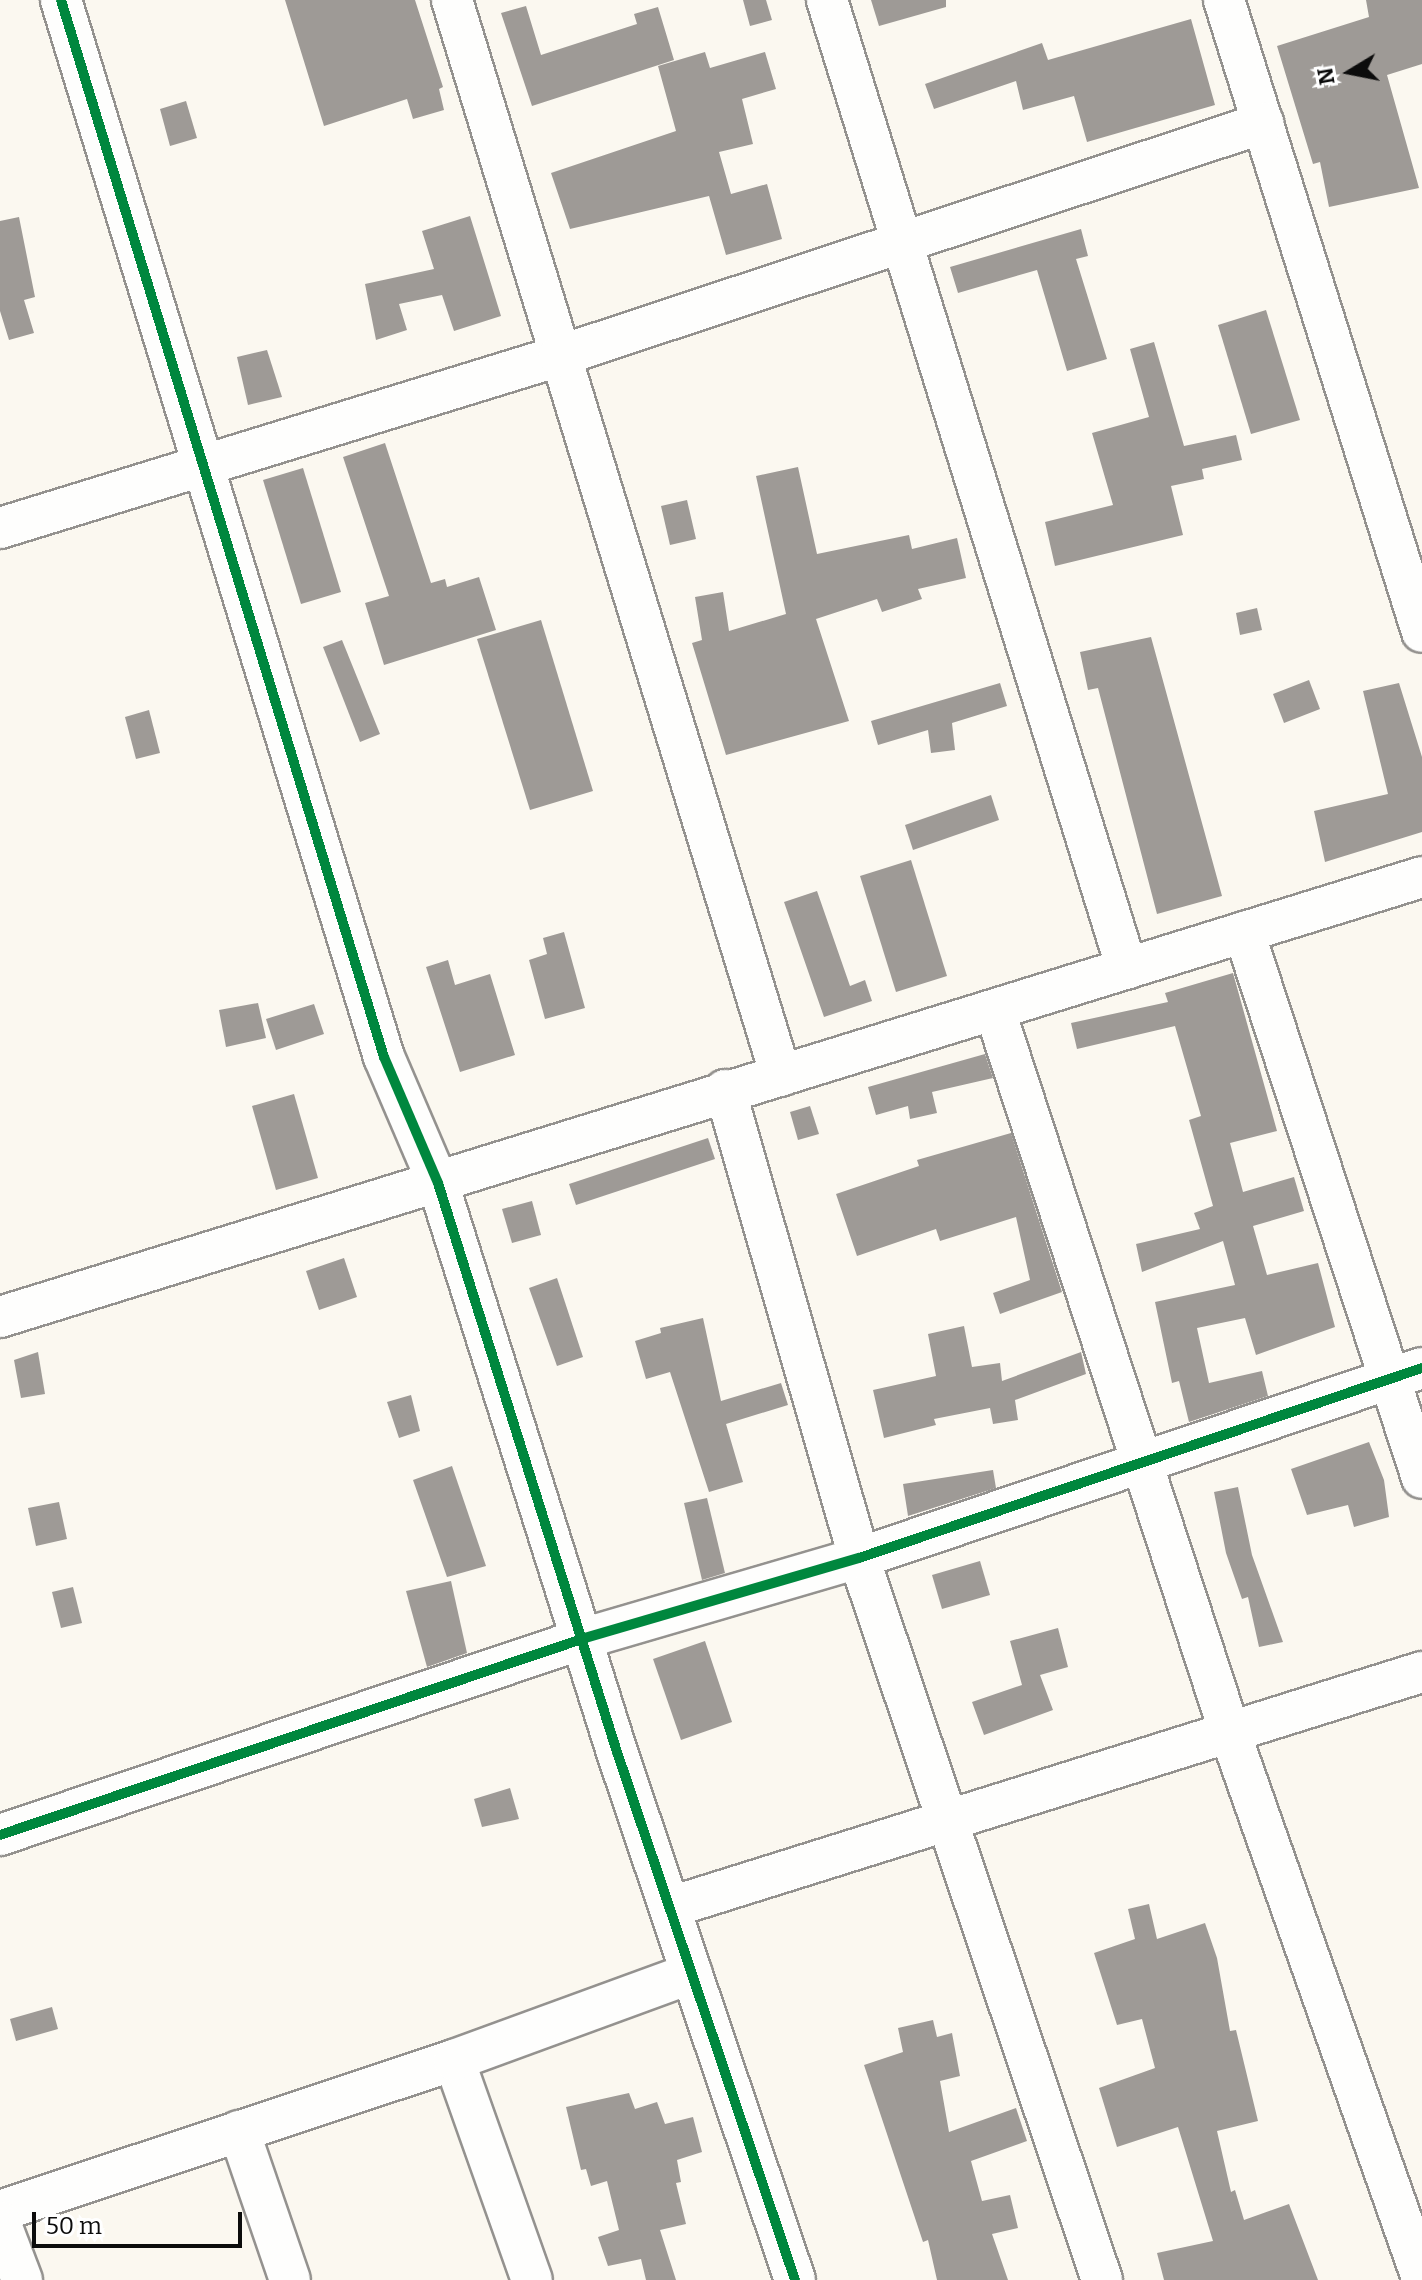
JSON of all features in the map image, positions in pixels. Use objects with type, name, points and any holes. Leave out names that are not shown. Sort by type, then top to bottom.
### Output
[{"type":"street","points":[[61,0],[384,1057],[438,1183],[585,1638],[617,1752],[795,2280]]},
{"type":"street","points":[[452,0],[781,1076]]},
{"type":"street","points":[[827,0],[899,241],[1127,969]]},
{"type":"street","points":[[1224,0],[1422,632]]},
{"type":"street","points":[[0,528],[559,356],[1263,123]]},
{"type":"street","points":[[0,1317],[438,1183],[725,1090],[995,1011],[1422,877]]},
{"type":"street","points":[[1244,932],[1406,1374],[1422,1478]]},
{"type":"street","points":[[995,1011],[1230,1733],[1422,2278]]},
{"type":"street","points":[[725,1090],[859,1558],[1102,2280]]},
{"type":"street","points":[[0,1835],[585,1638],[859,1558],[1406,1374]]},
{"type":"street","points":[[671,1907],[1422,1672]]},
{"type":"street","points":[[0,2211],[454,2060],[692,1973]]},
{"type":"street","points":[[454,2060],[532,2280]]},
{"type":"street","points":[[239,2131],[290,2280]]},
{"type":"street","points":[[0,2222],[22,2280]]},
{"type":"building","points":[[285,0],[415,0],[443,87],[439,89],[444,110],[413,119],[407,99],[324,126]]},
{"type":"building","points":[[743,0],[766,0],[772,20],[750,26]]},
{"type":"building","points":[[871,0],[946,0],[946,7],[879,26]]},
{"type":"building","points":[[1366,0],[1422,0],[1422,64],[1387,75],[1419,188],[1329,207],[1320,162],[1313,164],[1277,46],[1369,17]]},
{"type":"building","points":[[526,6],[541,55],[637,24],[634,14],[658,7],[674,60],[532,106],[501,13]]},
{"type":"building","points":[[1191,19],[1215,105],[1087,142],[1074,96],[1023,110],[1016,81],[934,109],[925,84],[1042,43],[1048,60]]},
{"type":"building","points":[[705,52],[710,68],[765,52],[776,89],[742,99],[753,144],[719,152],[731,194],[767,184],[782,239],[726,255],[709,196],[570,229],[551,173],[676,131],[658,66]]},
{"type":"building","points":[[186,101],[197,138],[170,146],[160,109]]},
{"type":"building","points":[[470,216],[501,316],[454,331],[442,295],[399,304],[407,330],[376,340],[365,284],[434,269],[422,231]]},
{"type":"building","points":[[19,217],[35,297],[24,300],[34,333],[9,340],[0,311],[0,221]]},
{"type":"building","points":[[1081,229],[1088,256],[1076,259],[1107,359],[1067,371],[1037,270],[958,293],[950,267]]},
{"type":"building","points":[[1266,310],[1300,420],[1251,434],[1218,325]]},
{"type":"building","points":[[1154,342],[1184,446],[1236,435],[1242,460],[1202,469],[1204,479],[1171,486],[1183,535],[1055,566],[1045,522],[1113,505],[1092,433],[1149,417],[1130,349]]},
{"type":"building","points":[[267,350],[282,397],[248,405],[237,357]]},
{"type":"building","points":[[385,443],[431,583],[445,579],[447,587],[479,577],[496,630],[384,665],[365,603],[389,596],[343,457]]},
{"type":"building","points":[[798,467],[817,554],[909,535],[912,549],[957,538],[966,578],[918,589],[922,599],[882,612],[877,599],[816,619],[849,721],[726,755],[692,643],[702,640],[695,597],[723,592],[729,631],[786,614],[756,476]]},
{"type":"building","points":[[303,468],[341,592],[301,604],[263,480]]},
{"type":"building","points":[[687,500],[696,539],[670,545],[661,506]]},
{"type":"building","points":[[1257,608],[1262,630],[1240,635],[1236,613]]},
{"type":"building","points":[[541,620],[593,791],[530,810],[477,639]]},
{"type":"building","points":[[1151,637],[1222,896],[1157,914],[1098,688],[1088,690],[1080,652]]},
{"type":"building","points":[[342,640],[380,734],[360,742],[323,647]]},
{"type":"building","points":[[1309,680],[1320,709],[1284,723],[1273,694]]},
{"type":"building","points":[[1000,683],[1007,706],[952,723],[955,750],[931,753],[928,730],[878,745],[871,721]]},
{"type":"building","points":[[1399,683],[1422,757],[1422,832],[1325,862],[1314,811],[1388,794],[1363,691]]},
{"type":"building","points":[[149,710],[160,753],[136,759],[125,717]]},
{"type":"building","points":[[991,795],[999,820],[913,850],[905,825]]},
{"type":"building","points":[[911,860],[947,976],[896,992],[860,876]]},
{"type":"building","points":[[817,891],[850,986],[865,980],[872,1001],[824,1017],[784,902]]},
{"type":"building","points":[[564,932],[585,1008],[545,1019],[529,960],[547,954],[543,938]]},
{"type":"building","points":[[448,960],[455,985],[490,974],[515,1055],[460,1072],[426,967]]},
{"type":"building","points":[[1233,973],[1277,1131],[1230,1143],[1243,1192],[1294,1177],[1304,1211],[1253,1226],[1267,1275],[1318,1263],[1335,1327],[1256,1355],[1245,1318],[1197,1328],[1209,1383],[1262,1371],[1268,1396],[1189,1422],[1179,1381],[1172,1383],[1155,1302],[1235,1285],[1223,1241],[1142,1272],[1136,1244],[1200,1229],[1194,1213],[1213,1206],[1189,1120],[1201,1116],[1175,1026],[1077,1049],[1071,1023],[1168,1002],[1165,993]]},
{"type":"building","points":[[258,1003],[266,1038],[226,1047],[219,1010]]},
{"type":"building","points":[[314,1004],[324,1034],[276,1050],[266,1019]]},
{"type":"building","points":[[985,1054],[993,1078],[932,1092],[937,1113],[910,1119],[908,1106],[876,1115],[868,1087]]},
{"type":"building","points":[[294,1094],[318,1178],[276,1190],[252,1106]]},
{"type":"building","points":[[810,1106],[819,1134],[798,1140],[790,1112]]},
{"type":"building","points":[[1011,1133],[1062,1292],[1000,1314],[993,1293],[1030,1280],[1016,1217],[940,1241],[936,1229],[857,1256],[836,1194],[919,1166],[917,1160]]},
{"type":"building","points":[[708,1138],[715,1159],[576,1205],[569,1184]]},
{"type":"building","points":[[532,1201],[541,1235],[512,1243],[502,1209]]},
{"type":"building","points":[[344,1258],[357,1297],[319,1310],[306,1271]]},
{"type":"building","points":[[557,1278],[583,1357],[557,1366],[529,1288]]},
{"type":"building","points":[[703,1318],[721,1401],[781,1383],[788,1405],[726,1424],[743,1482],[709,1492],[670,1372],[646,1379],[635,1341],[661,1333],[660,1328]]},
{"type":"building","points":[[964,1326],[972,1367],[1000,1363],[1002,1381],[1081,1352],[1086,1374],[1015,1400],[1018,1420],[993,1424],[990,1408],[934,1419],[936,1425],[884,1438],[873,1390],[936,1376],[928,1334]]},
{"type":"building","points":[[38,1352],[45,1394],[21,1398],[14,1360]]},
{"type":"building","points":[[411,1395],[420,1431],[399,1438],[387,1402]]},
{"type":"building","points":[[1369,1442],[1384,1480],[1389,1517],[1354,1527],[1348,1505],[1307,1515],[1291,1469]]},
{"type":"building","points":[[452,1466],[486,1566],[447,1577],[413,1480]]},
{"type":"building","points":[[993,1470],[996,1488],[908,1516],[903,1484]]},
{"type":"building","points":[[1238,1487],[1252,1555],[1283,1642],[1259,1647],[1248,1597],[1242,1599],[1226,1553],[1214,1492]]},
{"type":"building","points":[[707,1498],[725,1573],[702,1580],[684,1503]]},
{"type":"building","points":[[59,1502],[67,1539],[36,1546],[28,1508]]},
{"type":"building","points":[[980,1561],[990,1595],[942,1609],[932,1575]]},
{"type":"building","points":[[451,1581],[467,1653],[427,1667],[406,1591]]},
{"type":"building","points":[[73,1587],[82,1623],[61,1628],[52,1592]]},
{"type":"building","points":[[1058,1628],[1068,1667],[1040,1675],[1053,1710],[984,1735],[972,1702],[1022,1685],[1010,1641]]},
{"type":"building","points":[[705,1641],[732,1722],[681,1740],[653,1659]]},
{"type":"building","points":[[510,1788],[519,1819],[482,1827],[474,1799]]},
{"type":"building","points":[[1149,1904],[1157,1939],[1205,1923],[1217,1958],[1230,2031],[1236,2030],[1258,2121],[1217,2131],[1231,2192],[1235,2190],[1244,2220],[1289,2204],[1318,2280],[1164,2280],[1157,2253],[1213,2241],[1178,2127],[1117,2147],[1099,2088],[1155,2068],[1142,2019],[1117,2025],[1094,1953],[1135,1939],[1128,1909]]},
{"type":"building","points":[[52,2007],[58,2029],[16,2041],[10,2019]]},
{"type":"building","points":[[933,2020],[937,2037],[952,2033],[960,2076],[940,2081],[949,2132],[1016,2108],[1027,2141],[971,2161],[982,2201],[1010,2195],[1018,2228],[992,2234],[1008,2280],[937,2280],[928,2240],[923,2242],[864,2065],[903,2052],[898,2028]]},
{"type":"building","points":[[629,2093],[635,2109],[657,2102],[665,2124],[693,2117],[702,2152],[677,2160],[681,2182],[676,2183],[686,2224],[660,2230],[676,2280],[646,2280],[641,2259],[608,2266],[598,2237],[619,2230],[607,2181],[591,2186],[586,2169],[581,2170],[566,2107]]},
{"type":"cycle path","points":[[61,0],[384,1057],[438,1183],[617,1752],[795,2280]]},
{"type":"cycle path","points":[[0,1835],[585,1638],[859,1558],[1422,1368]]}]
